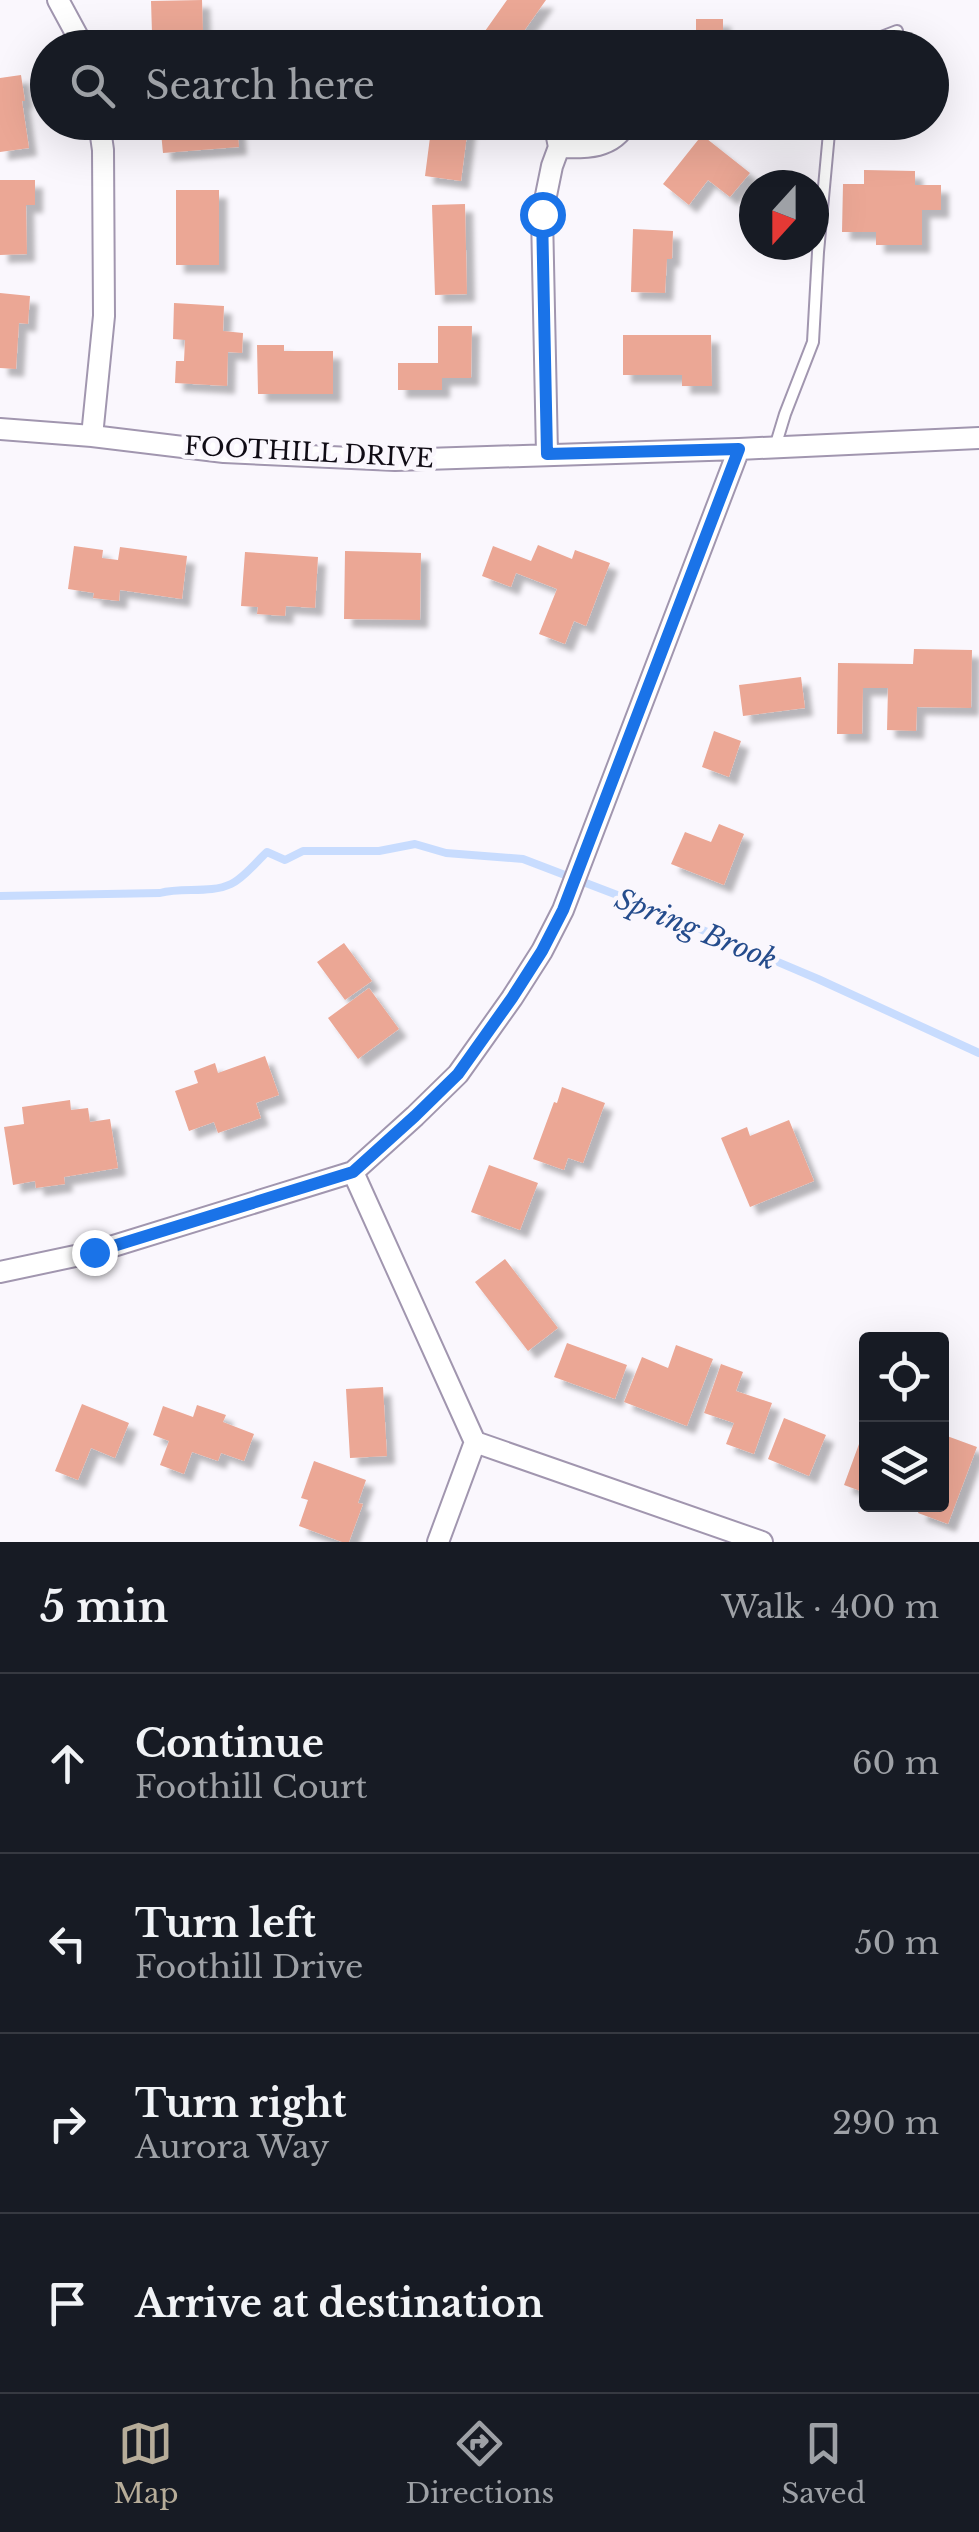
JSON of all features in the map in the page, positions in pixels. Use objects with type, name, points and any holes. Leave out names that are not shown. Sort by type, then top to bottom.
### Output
[{"type":"street","points":[[58,0],[74,30]]},
{"type":"street","points":[[92,436],[104,316],[102,140]]},
{"type":"street","points":[[547,454],[542,214],[560,147],[558,140]]},
{"type":"street","points":[[560,147],[584,148],[609,140]]},
{"type":"street","name":"FOOTHILL DRIVE","points":[[0,429],[224,452],[395,460],[979,438]]},
{"type":"street","points":[[0,1272],[94,1252],[353,1172],[458,1074],[519,987],[563,910],[739,449]]},
{"type":"street","points":[[353,1172],[475,1442],[438,1542]]},
{"type":"street","points":[[475,1442],[762,1542]]},
{"type":"lane","points":[[775,448],[813,342],[828,140]]},
{"type":"building","points":[[202,0],[203,30],[152,30],[151,1]]},
{"type":"building","points":[[507,0],[546,0],[525,30],[486,30]]},
{"type":"building","points":[[696,19],[723,19],[723,30],[696,30]]},
{"type":"building","points":[[21,75],[29,148],[0,152],[0,78]]},
{"type":"building","points":[[162,140],[238,140],[239,147],[163,153]]},
{"type":"building","points":[[430,140],[466,140],[461,181],[425,176]]},
{"type":"building","points":[[698,140],[708,140],[746,170],[739,170],[739,186],[730,197],[708,180],[689,205],[663,184]]},
{"type":"building","points":[[864,170],[915,171],[915,185],[941,185],[941,210],[922,210],[922,245],[876,245],[876,232],[842,232],[843,184],[864,184]]},
{"type":"building","points":[[0,180],[35,180],[35,205],[26,205],[27,254],[0,255]]},
{"type":"building","points":[[176,190],[219,190],[219,265],[176,265]]},
{"type":"building","points":[[465,204],[467,294],[435,295],[432,205]]},
{"type":"building","points":[[633,229],[673,231],[665,293],[631,292]]},
{"type":"building","points":[[0,293],[30,296],[28,324],[19,323],[16,369],[0,368]]},
{"type":"building","points":[[174,303],[224,306],[223,331],[243,333],[242,353],[228,352],[227,386],[175,383],[176,361],[184,361],[185,340],[173,339]]},
{"type":"building","points":[[438,326],[472,326],[471,378],[442,378],[442,390],[398,390],[398,363],[438,363]]},
{"type":"building","points":[[623,335],[711,335],[712,386],[682,386],[682,375],[623,375]]},
{"type":"building","points":[[257,345],[284,345],[284,351],[333,351],[333,394],[258,394]]},
{"type":"building","points":[[538,545],[572,559],[575,550],[610,563],[586,626],[574,621],[565,644],[539,634],[557,589],[516,573],[511,587],[482,576],[493,546],[531,561]]},
{"type":"building","points":[[74,546],[103,550],[102,558],[118,560],[120,547],[187,556],[182,599],[120,590],[119,601],[93,598],[94,593],[68,589]]},
{"type":"building","points":[[345,551],[421,553],[420,620],[344,619]]},
{"type":"building","points":[[245,552],[318,557],[315,608],[286,606],[285,616],[257,614],[258,607],[241,606]]},
{"type":"building","points":[[914,649],[972,650],[971,708],[917,707],[916,731],[887,730],[888,688],[863,688],[862,734],[837,734],[838,663],[913,664]]},
{"type":"building","points":[[801,677],[805,708],[743,716],[739,685]]},
{"type":"building","points":[[714,731],[741,741],[729,777],[702,767]]},
{"type":"building","points":[[719,824],[744,834],[724,885],[671,864],[685,832],[711,842]]},
{"type":"building","points":[[344,943],[372,981],[345,1000],[317,962]]},
{"type":"building","points":[[369,988],[399,1029],[358,1059],[328,1018]]},
{"type":"building","points":[[265,1056],[279,1095],[256,1103],[261,1118],[218,1133],[214,1122],[189,1131],[175,1091],[198,1083],[194,1071],[215,1063],[218,1073]]},
{"type":"building","points":[[562,1087],[605,1103],[583,1163],[568,1158],[564,1170],[533,1159]]},
{"type":"building","points":[[70,1100],[71,1110],[88,1108],[90,1122],[110,1119],[118,1168],[64,1177],[65,1184],[36,1188],[35,1181],[13,1185],[4,1127],[24,1124],[22,1107]]},
{"type":"building","points":[[789,1120],[814,1181],[750,1207],[721,1138],[747,1127],[750,1136]]},
{"type":"building","points":[[489,1165],[538,1183],[520,1230],[471,1212]]},
{"type":"building","points":[[505,1259],[558,1328],[528,1351],[475,1282]]},
{"type":"building","points":[[567,1343],[627,1365],[615,1399],[554,1377]]},
{"type":"building","points":[[676,1345],[713,1359],[687,1426],[624,1402],[642,1357],[668,1368]]},
{"type":"building","points":[[721,1364],[743,1372],[736,1391],[772,1403],[754,1454],[726,1444],[734,1423],[704,1413]]},
{"type":"building","points":[[383,1387],[387,1456],[350,1458],[346,1389]]},
{"type":"building","points":[[82,1404],[129,1423],[115,1458],[91,1448],[78,1480],[55,1471]]},
{"type":"building","points":[[197,1405],[226,1415],[223,1422],[254,1434],[244,1461],[221,1453],[218,1461],[192,1452],[184,1474],[160,1465],[169,1441],[153,1435],[163,1406],[193,1417]]},
{"type":"building","points":[[784,1418],[826,1435],[809,1476],[768,1459]]},
{"type":"building","points":[[949,1437],[977,1447],[948,1524],[918,1513],[949,1512]]},
{"type":"building","points":[[859,1444],[859,1490],[844,1485]]},
{"type":"building","points":[[314,1461],[366,1480],[358,1503],[363,1504],[349,1542],[299,1526],[308,1500],[301,1498]]},
{"type":"waterway","name":"Spring Brook","points":[[0,896],[214,889],[236,881],[267,852],[285,860],[303,851],[379,851],[415,844],[446,853],[523,859],[818,979],[979,1053]]},
{"type":"route","points":[[94,1252],[353,1172],[458,1074],[512,998],[563,910],[739,449],[547,454],[542,214]]}]
